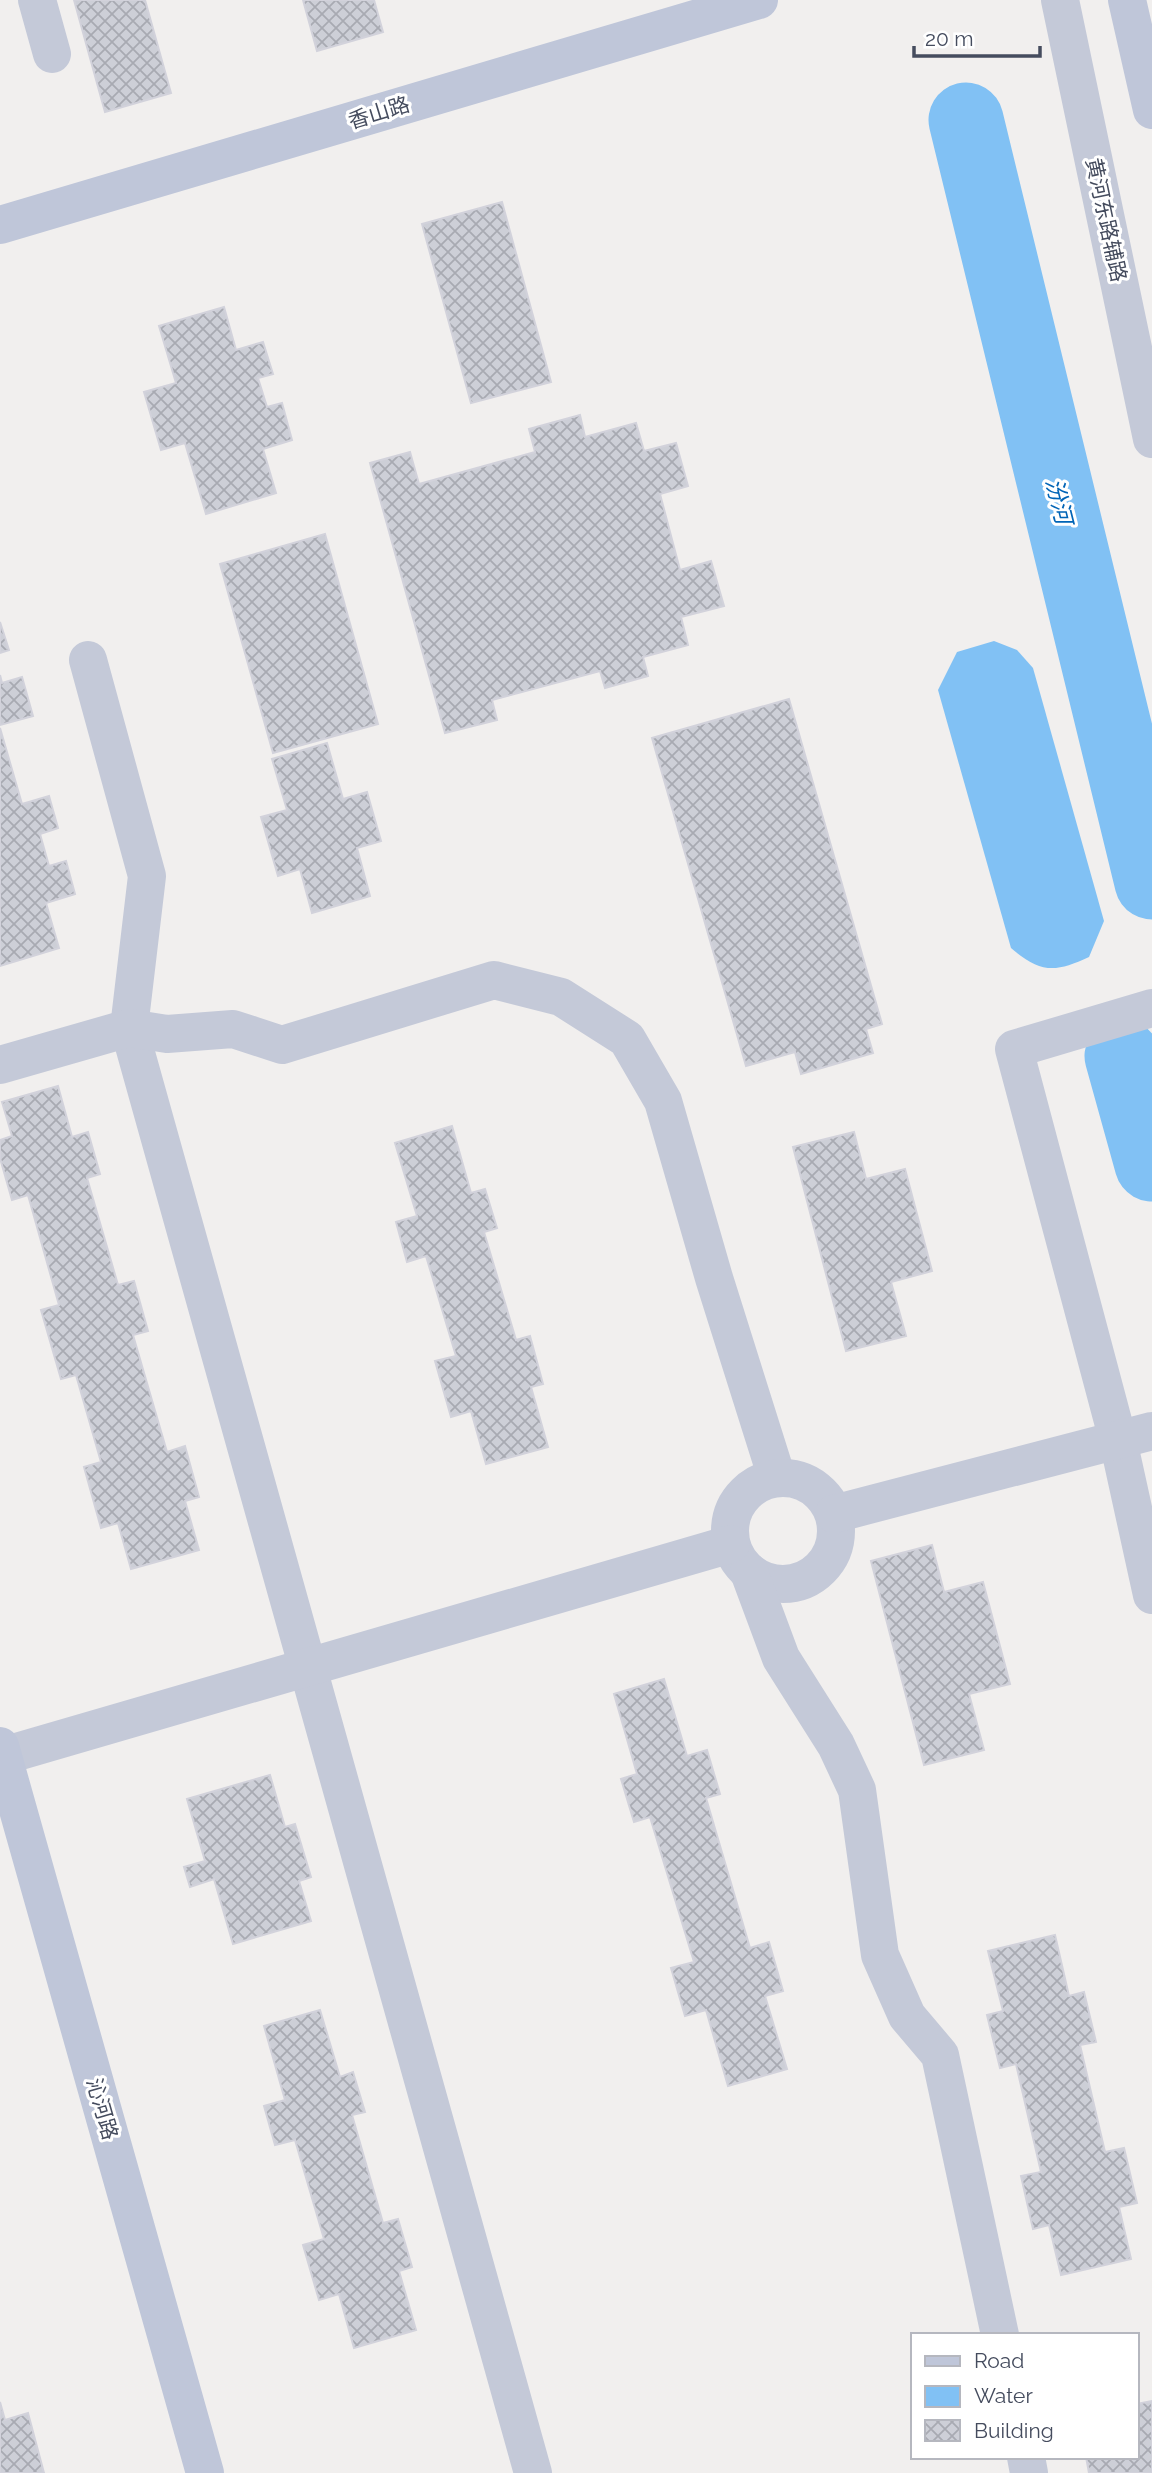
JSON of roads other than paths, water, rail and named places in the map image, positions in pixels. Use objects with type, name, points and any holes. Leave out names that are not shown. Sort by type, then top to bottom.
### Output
[{"type":"street","points":[[37,0],[52,54]]},
{"type":"street","name":"香山路","points":[[0,225],[759,0]]},
{"type":"street","name":"黄河东路辅路","points":[[1060,0],[1152,439]]},
{"type":"street","points":[[1126,0],[1152,110]]},
{"type":"street","points":[[88,660],[146,876],[129,1028],[533,2473]]},
{"type":"street","points":[[0,1065],[129,1028],[167,1034],[233,1029],[282,1045],[494,980],[561,997],[627,1039],[663,1101],[714,1278],[777,1478]]},
{"type":"street","points":[[1152,1008],[1014,1049],[1135,1436],[1152,1595]]},
{"type":"street","points":[[834,1514],[1135,1436]]},
{"type":"street","points":[[740,1558],[764,1581],[780,1584],[797,1582],[813,1575],[825,1563],[833,1548],[836,1531],[834,1514],[825,1498],[812,1486],[795,1479],[777,1478],[759,1483],[745,1493],[735,1508],[730,1525],[740,1558],[782,1658],[836,1745],[857,1790],[880,1955],[906,2016],[940,2055],[1000,2333]]},
{"type":"street","points":[[1,1751],[308,1668],[740,1558]]},
{"type":"street","name":"沁河路","points":[[1,1751],[205,2473]]},
{"type":"water","points":[[994,641],[1017,650],[1033,668],[1104,921],[1089,957],[1067,966],[1039,966],[1011,948],[938,690],[957,652]]},
{"type":"waterway","name":"汾河","points":[[966,120],[1152,882]]},
{"type":"waterway","name":"汾河","points":[[1122,1056],[1152,1164]]}]
